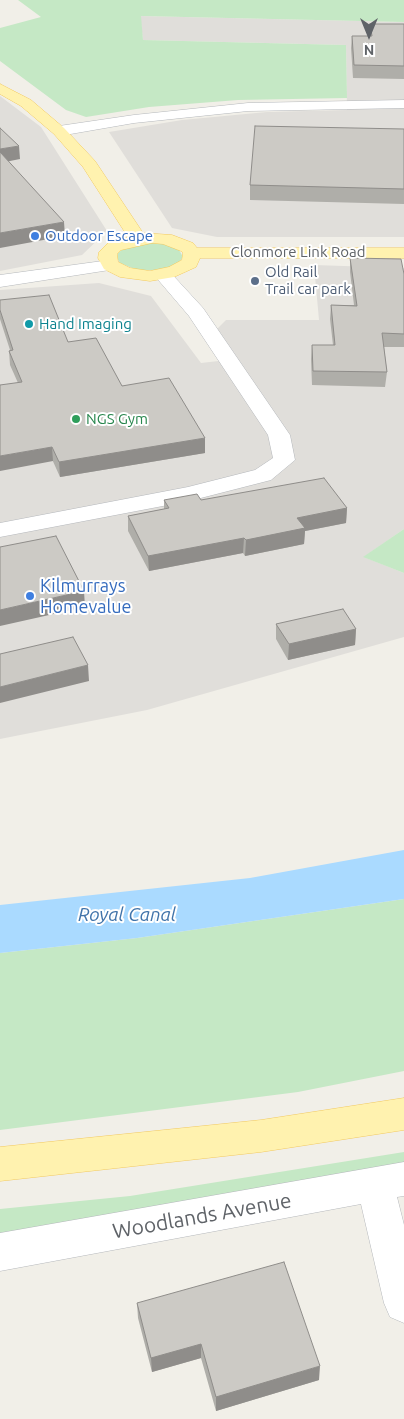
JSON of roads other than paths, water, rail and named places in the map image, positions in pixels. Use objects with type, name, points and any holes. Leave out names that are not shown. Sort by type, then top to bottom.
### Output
[{"type":"main road","points":[[0,88],[26,103],[59,131],[89,164],[138,239]]},
{"type":"main road","points":[[138,239],[159,239],[178,242],[192,253],[190,263],[174,272],[163,274],[132,274],[110,265],[107,258],[108,252],[115,246],[138,239]]},
{"type":"main road","name":"Clonmore Link Road","points":[[192,253],[404,252]]},
{"type":"main road","points":[[0,1164],[262,1136],[404,1114]]},
{"type":"street","points":[[59,131],[134,119],[248,107],[404,104]]},
{"type":"street","points":[[0,281],[110,265]]},
{"type":"street","points":[[0,530],[189,494],[263,475],[284,460],[279,436],[196,312],[163,274]]},
{"type":"street","points":[[390,1182],[404,1303]]},
{"type":"street","name":"Woodlands Avenue","points":[[0,1252],[390,1182]]},
{"type":"water","name":"Royal Canal","points":[[404,850],[404,899],[137,938],[0,953],[0,905],[250,878]]},
{"type":"place","name":"Outdoor Escape","points":[[35,236]]},
{"type":"place","name":"Old Rail Trail car park","points":[[255,281]]},
{"type":"place","name":"Hand Imaging","points":[[29,324]]},
{"type":"place","name":"NGS Gym","points":[[76,419]]},
{"type":"place","name":"Kilmurrays Homevalue","points":[[30,596]]}]
